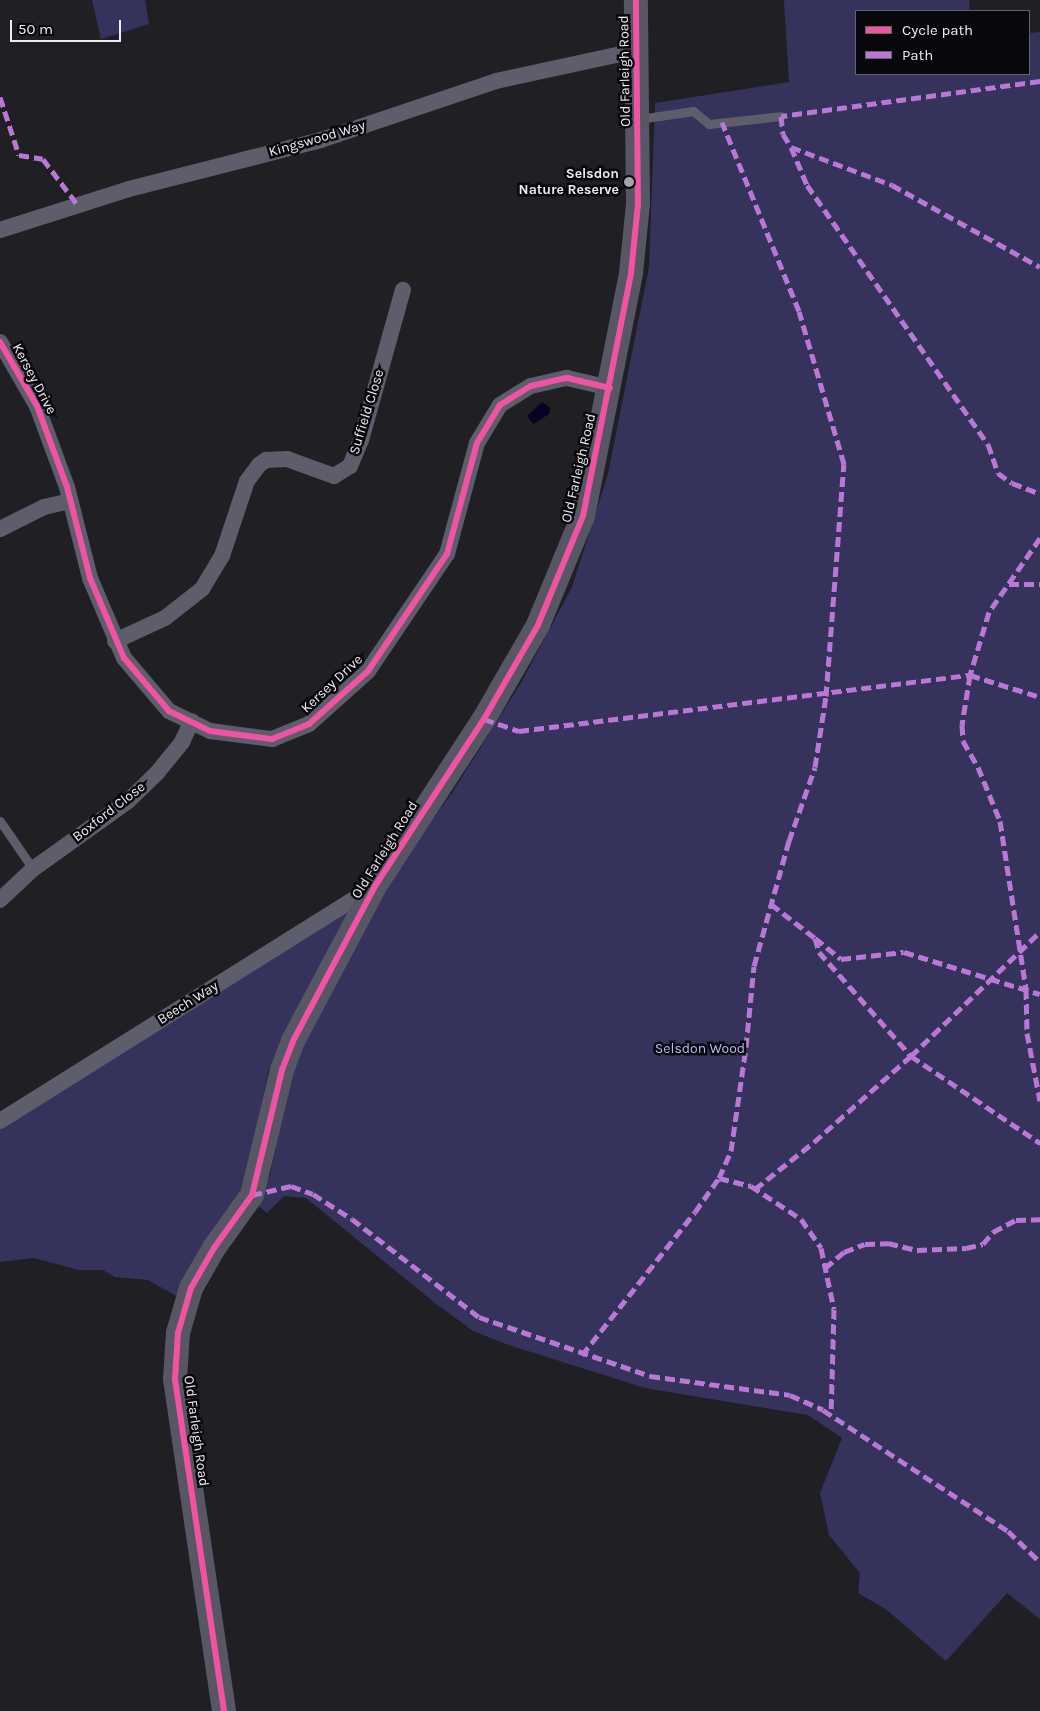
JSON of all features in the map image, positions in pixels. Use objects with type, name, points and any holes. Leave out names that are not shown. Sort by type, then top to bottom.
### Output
[{"type":"street","name":"Old Farleigh Road","points":[[224,1711],[175,1379],[178,1333],[191,1288],[214,1248],[252,1195],[282,1070],[293,1041],[375,886],[484,720],[538,624],[583,516],[610,388],[631,273],[638,204],[639,119],[636,0]]},
{"type":"street","name":"Kingswood Way","points":[[0,230],[112,194],[321,140],[496,81],[636,52]]},
{"type":"street","name":"Suffield Close","points":[[115,642],[165,618],[202,589],[222,556],[247,480],[259,465],[266,460],[287,459],[334,476],[350,466],[361,440],[403,290]]},
{"type":"street","name":"Kersey Drive","points":[[0,342],[37,406],[70,501],[90,578],[115,642],[124,658],[169,711],[210,731],[272,739],[309,724],[368,671],[447,554],[477,443],[500,405],[531,386],[567,378],[610,388]]},
{"type":"street","points":[[0,529],[44,507],[70,501]]},
{"type":"street","name":"Boxford Close","points":[[0,900],[33,869],[128,801],[162,767],[182,742],[192,721]]},
{"type":"street","name":"Beech Way","points":[[0,1121],[375,886]]},
{"type":"lane","points":[[639,119],[694,110],[709,124],[781,116]]},
{"type":"lane","points":[[0,821],[33,869]]},
{"type":"green space","points":[[92,0],[145,0],[149,24],[101,39]]},
{"type":"green space","name":"Selsdon Wood","points":[[784,0],[969,0],[970,10],[855,10],[855,75],[1030,75],[1030,33],[1040,32],[1040,1619],[1007,1593],[946,1661],[887,1610],[858,1593],[860,1573],[829,1535],[820,1493],[842,1438],[808,1415],[645,1388],[506,1344],[473,1331],[435,1303],[306,1198],[284,1196],[267,1213],[257,1205],[270,1175],[289,1079],[301,1046],[383,888],[452,793],[522,681],[572,587],[608,474],[649,267],[655,103],[789,82]]},
{"type":"green space","points":[[353,907],[285,1033],[269,1069],[244,1186],[180,1298],[148,1280],[115,1277],[103,1270],[79,1270],[34,1258],[0,1262],[0,1129]]},
{"type":"shaded area","points":[[542,402],[550,408],[549,414],[533,424],[527,416]]},
{"type":"marked path","points":[[1040,81],[781,116],[783,134],[791,147],[892,185],[1040,267]]},
{"type":"marked path","points":[[0,97],[19,155],[43,159],[77,204]]},
{"type":"marked path","points":[[582,1355],[695,1212],[719,1178],[731,1151],[746,1047],[754,966],[789,841],[815,767],[826,696],[844,464],[799,311],[722,122]]},
{"type":"marked path","points":[[791,147],[807,185],[988,444],[998,473],[1012,483],[1040,494]]},
{"type":"marked path","points":[[1040,538],[989,612],[970,675],[962,725],[963,741],[978,767],[1000,821],[1026,989],[1027,1033],[1040,1101]]},
{"type":"marked path","points":[[1009,584],[1040,584]]},
{"type":"marked path","points":[[484,719],[519,731],[970,675],[1040,697]]},
{"type":"marked path","points":[[771,904],[815,938],[819,952],[911,1056],[1040,1143]]},
{"type":"marked path","points":[[755,1189],[814,1142],[911,1056],[1040,932]]},
{"type":"marked path","points":[[815,938],[841,959],[904,952],[1040,994]]},
{"type":"marked path","points":[[719,1178],[751,1186],[801,1219],[821,1248],[834,1309],[831,1414]]},
{"type":"marked path","points":[[252,1195],[291,1186],[313,1194],[352,1219],[479,1317],[650,1376],[790,1395],[823,1410],[1008,1531],[1040,1562]]},
{"type":"marked path","points":[[825,1268],[844,1252],[865,1244],[888,1243],[917,1250],[966,1248],[983,1244],[993,1232],[1016,1220],[1040,1219]]},
{"type":"cycle path","points":[[224,1711],[175,1379],[178,1333],[191,1288],[214,1248],[252,1195],[282,1070],[293,1041],[375,886],[484,719],[538,625],[583,516],[631,273],[638,204],[636,0]]},
{"type":"cycle path","points":[[0,342],[37,406],[67,487],[90,578],[124,658],[169,711],[210,731],[272,739],[309,724],[368,671],[447,554],[477,443],[500,405],[531,386],[567,378],[610,388]]},
{"type":"place","name":"Selsdon Nature Reserve","points":[[629,182]]}]
